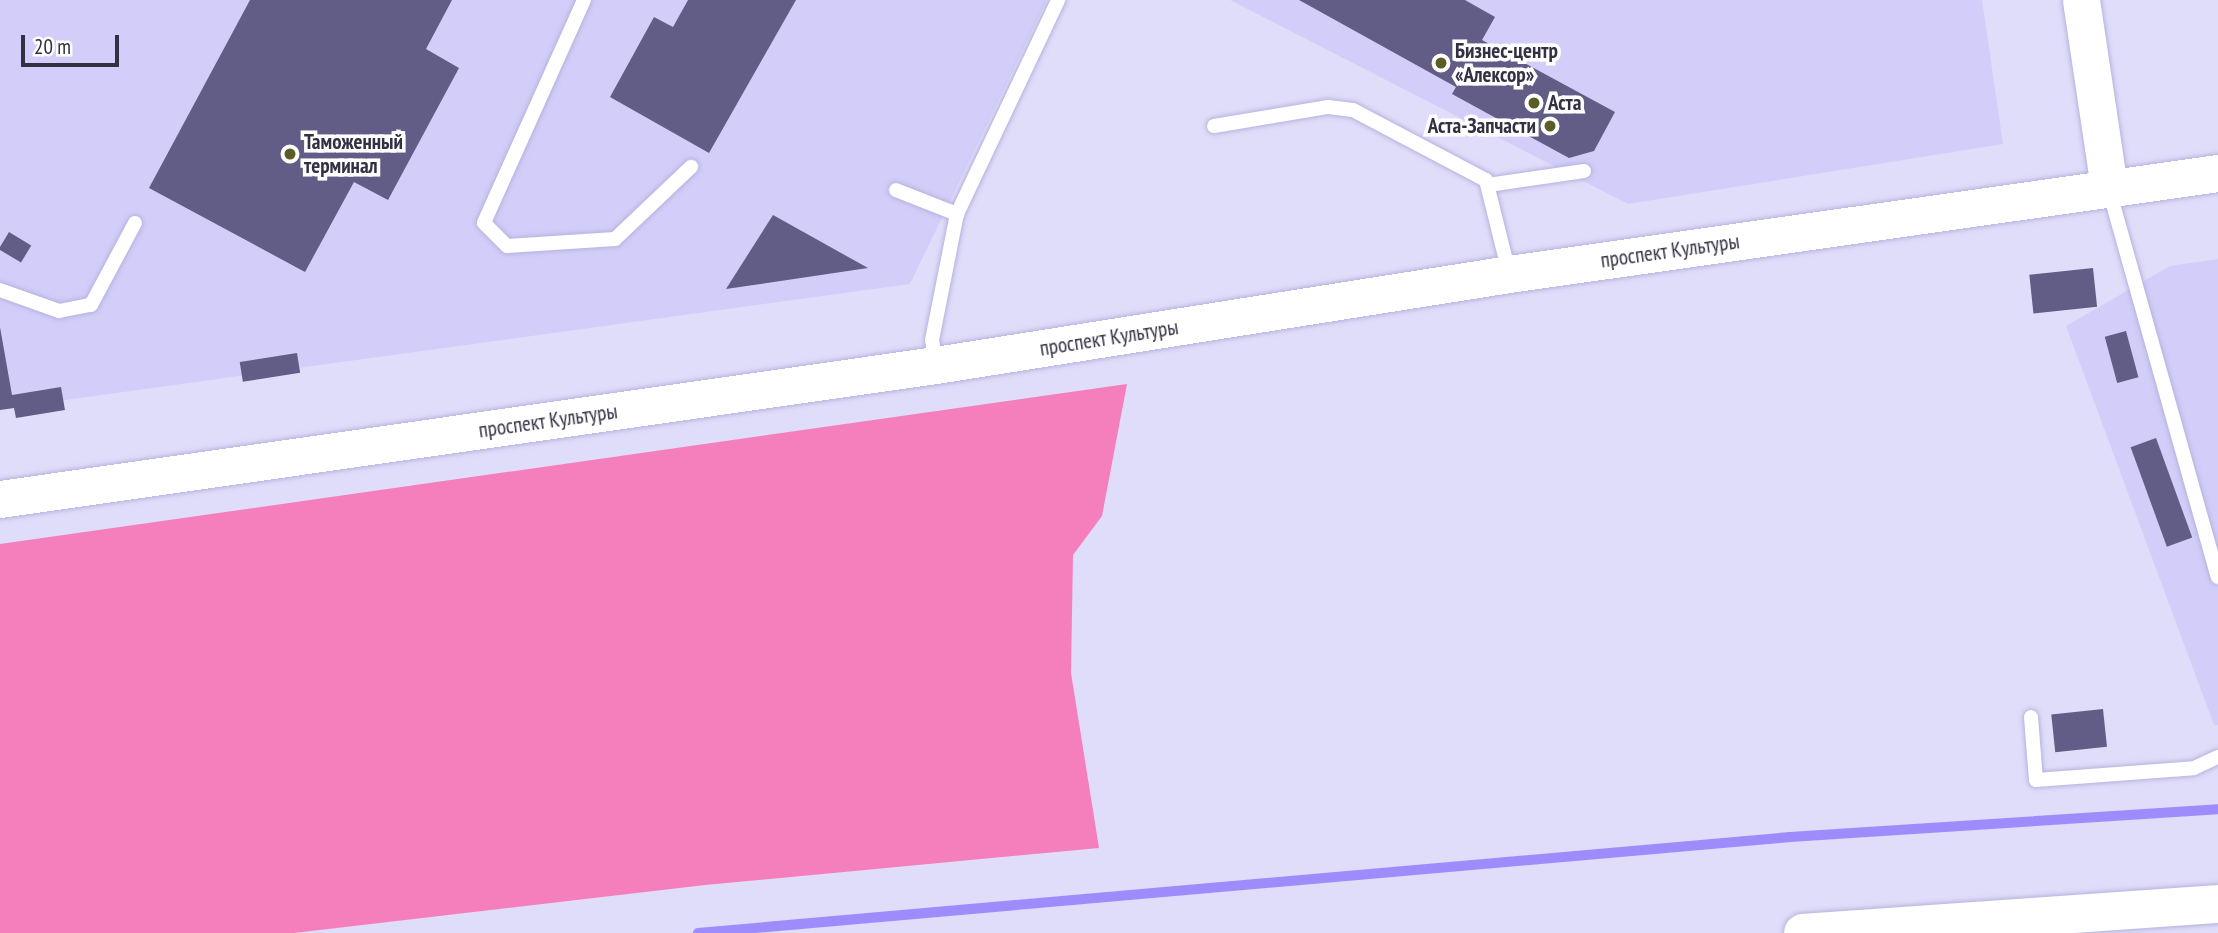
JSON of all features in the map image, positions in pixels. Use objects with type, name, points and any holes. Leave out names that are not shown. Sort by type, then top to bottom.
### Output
[{"type":"highway","points":[[1804,933],[2218,904]]},
{"type":"street","points":[[2081,0],[2109,188]]},
{"type":"street","name":"проспект Культуры","points":[[0,499],[936,365],[1509,274],[2218,173]]},
{"type":"lane","points":[[584,0],[484,223],[507,246],[615,239],[691,167]]},
{"type":"lane","points":[[936,365],[932,340],[957,214],[1058,0]]},
{"type":"lane","points":[[1214,125],[1342,107],[1482,176],[1488,185],[1509,274]]},
{"type":"lane","points":[[1488,185],[1584,171]]},
{"type":"lane","points":[[2109,188],[2218,577]]},
{"type":"lane","points":[[896,190],[957,214]]},
{"type":"lane","points":[[0,290],[59,311],[91,305],[135,223]]},
{"type":"lane","points":[[2031,717],[2036,780],[2183,769],[2218,757]]},
{"type":"shaded area","points":[[0,0],[1047,0],[910,284],[0,409]]},
{"type":"shaded area","points":[[1230,0],[1982,0],[2003,144],[1628,204]]},
{"type":"shaded area","points":[[2218,259],[2218,725],[2214,725],[2066,326],[2170,266]]},
{"type":"shaded area","points":[[1127,384],[1102,516],[1073,555],[1071,673],[1099,848],[705,885],[294,933],[0,933],[0,544]]},
{"type":"building","name":"Таможенный терминал","points":[[250,0],[452,0],[426,49],[459,68],[388,200],[354,182],[305,272],[149,188]]},
{"type":"building","points":[[688,0],[796,0],[709,153],[610,97],[654,17],[673,27]]},
{"type":"building","points":[[1299,0],[1465,0],[1495,17],[1482,40],[1615,112],[1594,151],[1569,158],[1452,94],[1456,87]]},
{"type":"building","points":[[773,215],[868,268],[726,289]]},
{"type":"building","points":[[9,232],[31,245],[21,263],[0,250]]},
{"type":"building","points":[[2093,268],[2097,307],[2033,313],[2029,275]]},
{"type":"building","points":[[0,327],[12,395],[61,387],[65,410],[16,418],[14,408],[0,410]]},
{"type":"building","points":[[2126,331],[2138,377],[2117,383],[2105,337]]},
{"type":"building","points":[[297,353],[300,373],[243,382],[240,362]]},
{"type":"building","points":[[2156,438],[2192,538],[2167,547],[2131,447]]},
{"type":"building","points":[[2103,709],[2107,747],[2055,752],[2051,714]]},
{"type":"waterway","points":[[698,933],[1790,837],[2218,809]]},
{"type":"place","name":"Бизнес-центр «Алексор»","points":[[1441,63]]},
{"type":"place","name":"Аста","points":[[1534,103]]},
{"type":"place","name":"Аста-Запчасти","points":[[1550,126]]},
{"type":"place","name":"Таможенный терминал","points":[[290,154]]}]
